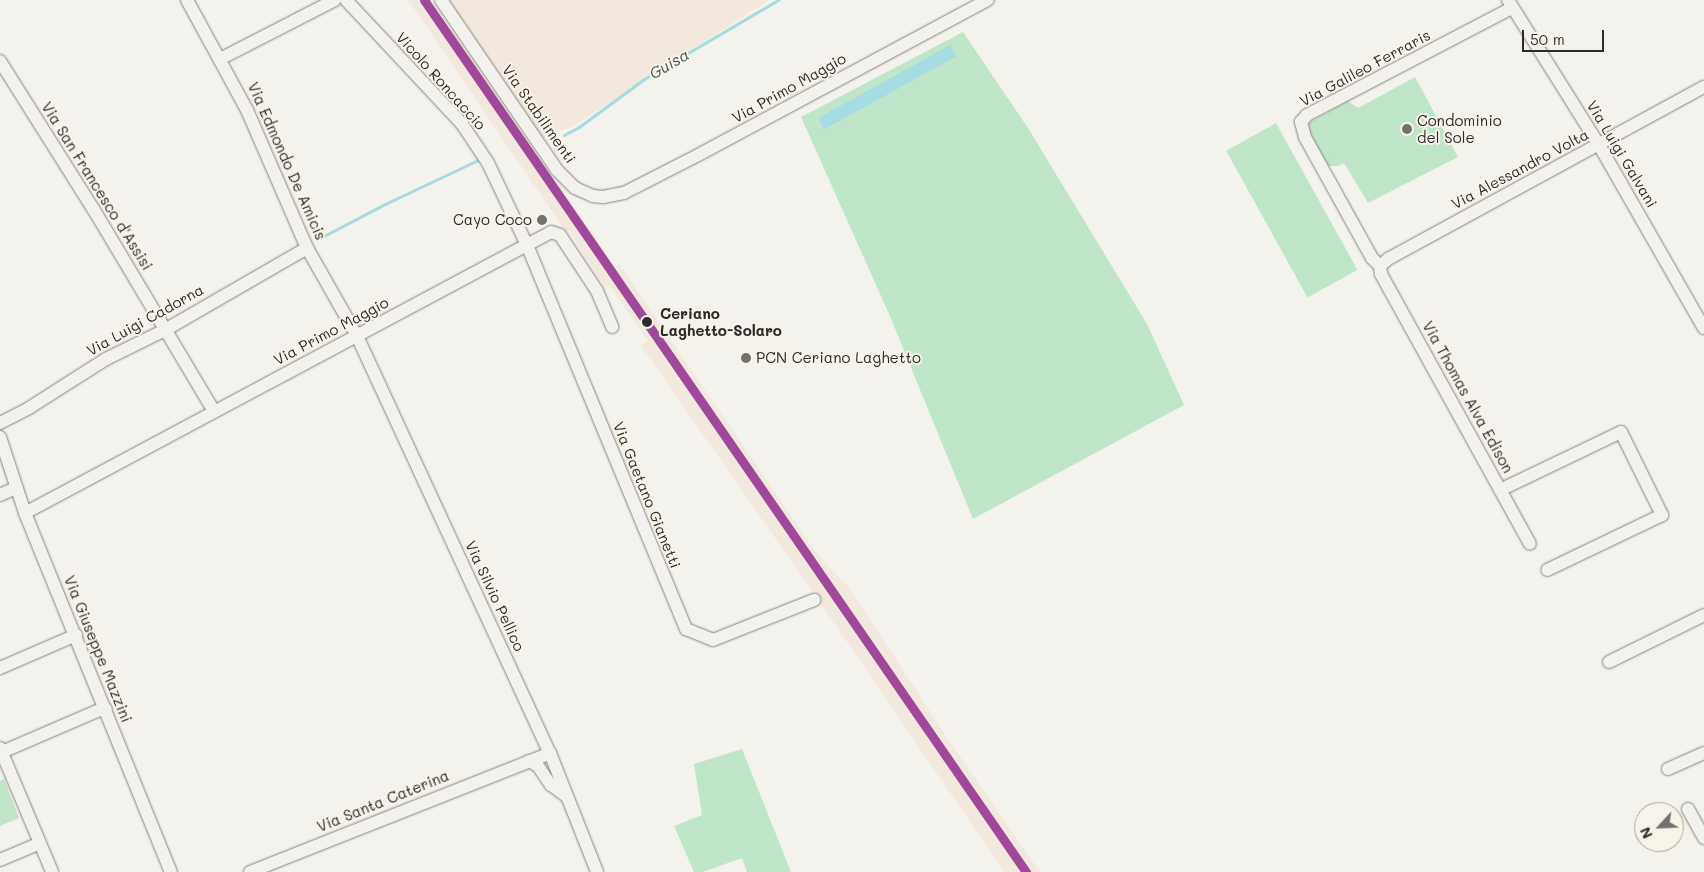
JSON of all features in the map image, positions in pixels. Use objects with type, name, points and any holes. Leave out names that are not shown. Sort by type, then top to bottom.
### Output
[{"type":"street","name":"Via Edmondo De Amicis","points":[[187,0],[256,130],[307,248],[357,336]]},
{"type":"street","points":[[220,59],[335,0]]},
{"type":"street","name":"Vicolo Roncaccio","points":[[346,0],[462,124],[488,162],[527,246]]},
{"type":"street","name":"Via Stabilimenti","points":[[441,0],[566,181],[584,193],[604,197],[613,197],[638,186]]},
{"type":"street","name":"Via Primo Maggio","points":[[638,186],[792,107],[871,62],[988,0]]},
{"type":"street","name":"Via Luigi Galvani","points":[[1510,4],[1599,145],[1704,328]]},
{"type":"street","name":"Via Galileo Ferraris","points":[[1380,266],[1372,258],[1304,137],[1301,122],[1307,115],[1510,4]]},
{"type":"street","name":"Via San Francesco d'Assisi","points":[[0,61],[94,210],[214,411]]},
{"type":"street","name":"Via Alessandro Volta","points":[[1380,266],[1388,259],[1704,88]]},
{"type":"street","name":"Via Primo Maggio","points":[[25,513],[551,232],[560,235],[597,291],[612,327]]},
{"type":"street","name":"Via Gaetano Gianetti","points":[[527,246],[686,629],[713,640],[814,600]]},
{"type":"street","name":"Via Luigi Cadorna","points":[[0,423],[29,408],[106,359],[165,330],[307,248]]},
{"type":"street","name":"Via Thomas Alva Edison","points":[[1380,266],[1381,274],[1530,544]]},
{"type":"street","name":"Via Silvio Pellico","points":[[357,336],[550,753],[597,872]]},
{"type":"street","points":[[1500,490],[1621,432],[1662,515],[1548,570]]},
{"type":"street","name":"Via Giuseppe Mazzini","points":[[0,437],[25,513],[171,872]]},
{"type":"street","points":[[0,495],[16,488]]},
{"type":"street","points":[[1609,662],[1704,615]]},
{"type":"street","points":[[0,668],[76,635]]},
{"type":"street","points":[[52,872],[1,750],[106,709]]},
{"type":"street","name":"Via Santa Caterina","points":[[250,872],[550,753]]},
{"type":"street","points":[[1668,769],[1704,753]]},
{"type":"street","points":[[528,761],[538,766],[551,785],[566,796]]},
{"type":"street","points":[[1688,809],[1704,838]]},
{"type":"street","points":[[0,860],[40,843]]},
{"type":"shaded area","points":[[408,0],[432,0],[615,266],[619,264],[815,551],[850,589],[948,739],[1040,872],[1004,872],[819,601],[641,346],[648,341],[609,285],[605,287],[569,231],[566,232]]},
{"type":"shaded area","points":[[449,0],[769,0],[575,125],[543,138]]},
{"type":"green space","points":[[963,32],[1028,128],[1147,324],[1184,405],[973,519],[889,314],[801,117]]},
{"type":"green space","points":[[1415,77],[1458,157],[1368,203],[1344,163],[1338,166],[1328,166],[1308,129],[1310,122],[1348,101],[1358,108]]},
{"type":"green space","points":[[1276,123],[1357,270],[1308,298],[1226,151]]},
{"type":"green space","points":[[742,749],[791,872],[747,872],[742,858],[703,872],[694,872],[674,826],[702,815],[694,764]]},
{"type":"green space","points":[[4,779],[19,818],[0,826],[0,781]]},
{"type":"water","points":[[950,45],[956,56],[824,130],[818,118]]},
{"type":"waterway","name":"Guisa","points":[[564,135],[579,127],[644,79],[778,0]]},
{"type":"waterway","name":"Guisa","points":[[320,238],[385,204],[478,160]]},
{"type":"transit line","points":[[424,0],[1026,872]]},
{"type":"place","name":"Condominio del Sole","points":[[1407,129]]},
{"type":"place","name":"Cayo Coco","points":[[542,220]]},
{"type":"place","name":"Ceriano Laghetto-Solaro","points":[[647,322]]},
{"type":"place","name":"PCN Ceriano Laghetto","points":[[746,358]]}]
